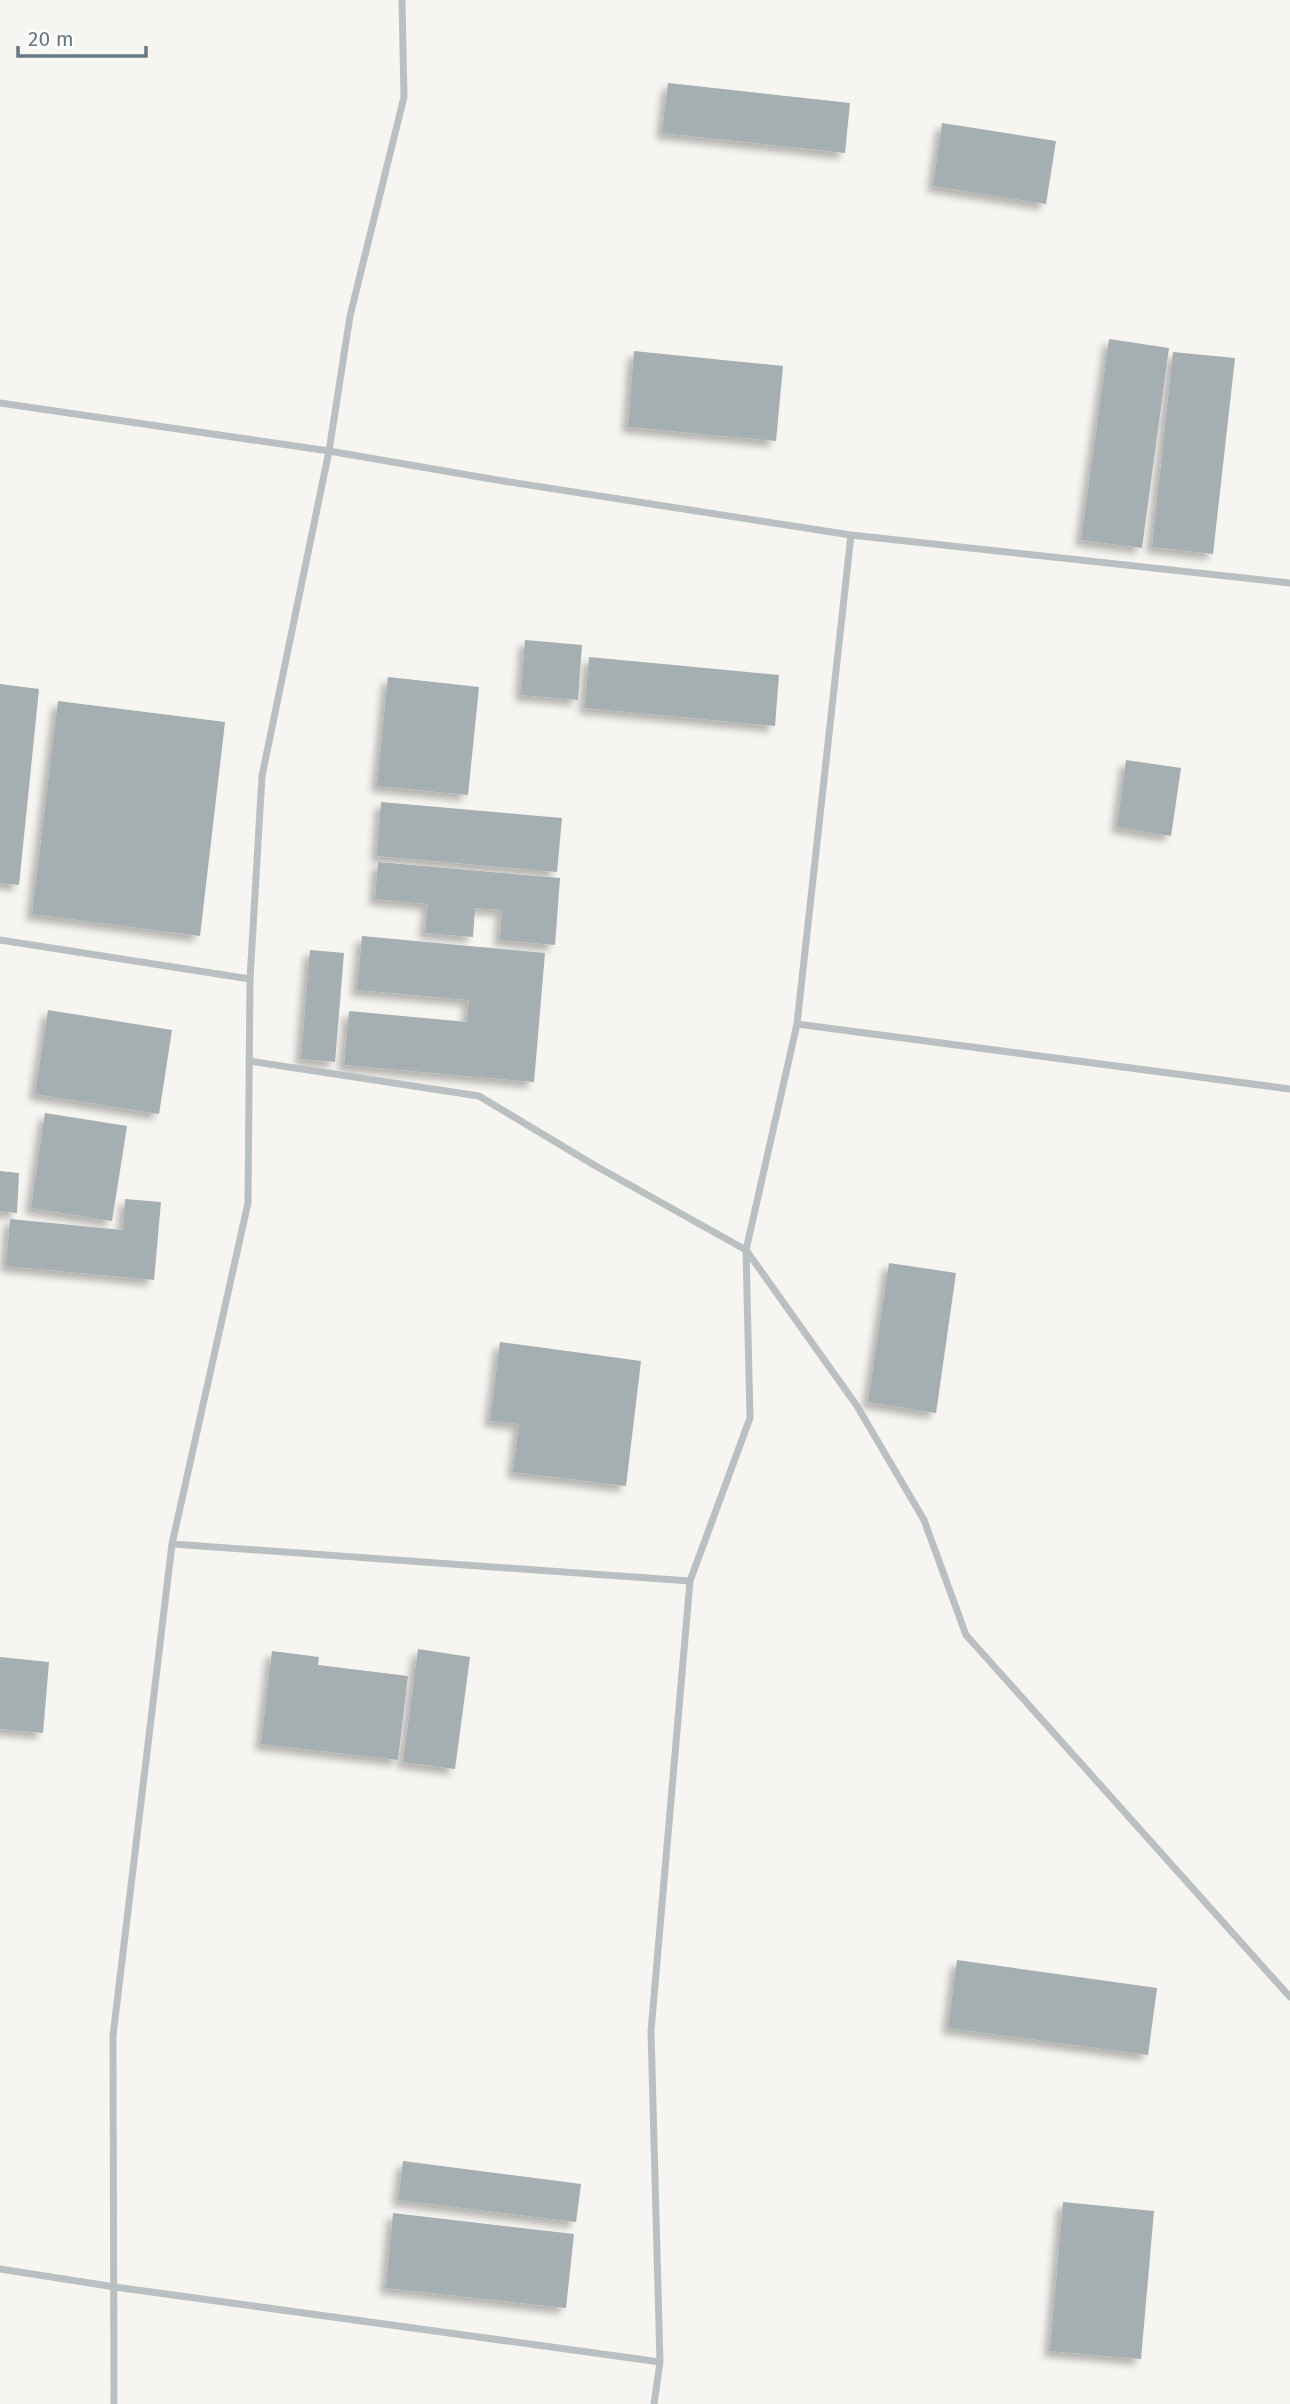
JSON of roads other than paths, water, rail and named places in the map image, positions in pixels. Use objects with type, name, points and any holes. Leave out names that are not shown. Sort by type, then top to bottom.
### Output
[{"type":"street","points":[[114,2404],[113,2036],[172,1544],[248,1203],[250,979],[262,776],[329,451],[350,316],[404,97],[402,0]]},
{"type":"street","points":[[0,403],[329,451],[851,535],[1290,583]]},
{"type":"street","points":[[654,2404],[660,2362],[651,2031],[690,1581],[750,1418],[746,1250],[797,1024],[851,535]]},
{"type":"street","points":[[0,940],[250,979]]},
{"type":"street","points":[[797,1024],[1290,1089]]},
{"type":"street","points":[[249,1061],[479,1096],[594,1166],[746,1250],[857,1406],[924,1520],[966,1635],[1290,1997]]},
{"type":"street","points":[[172,1544],[690,1581]]},
{"type":"street","points":[[0,2269],[660,2362]]}]
